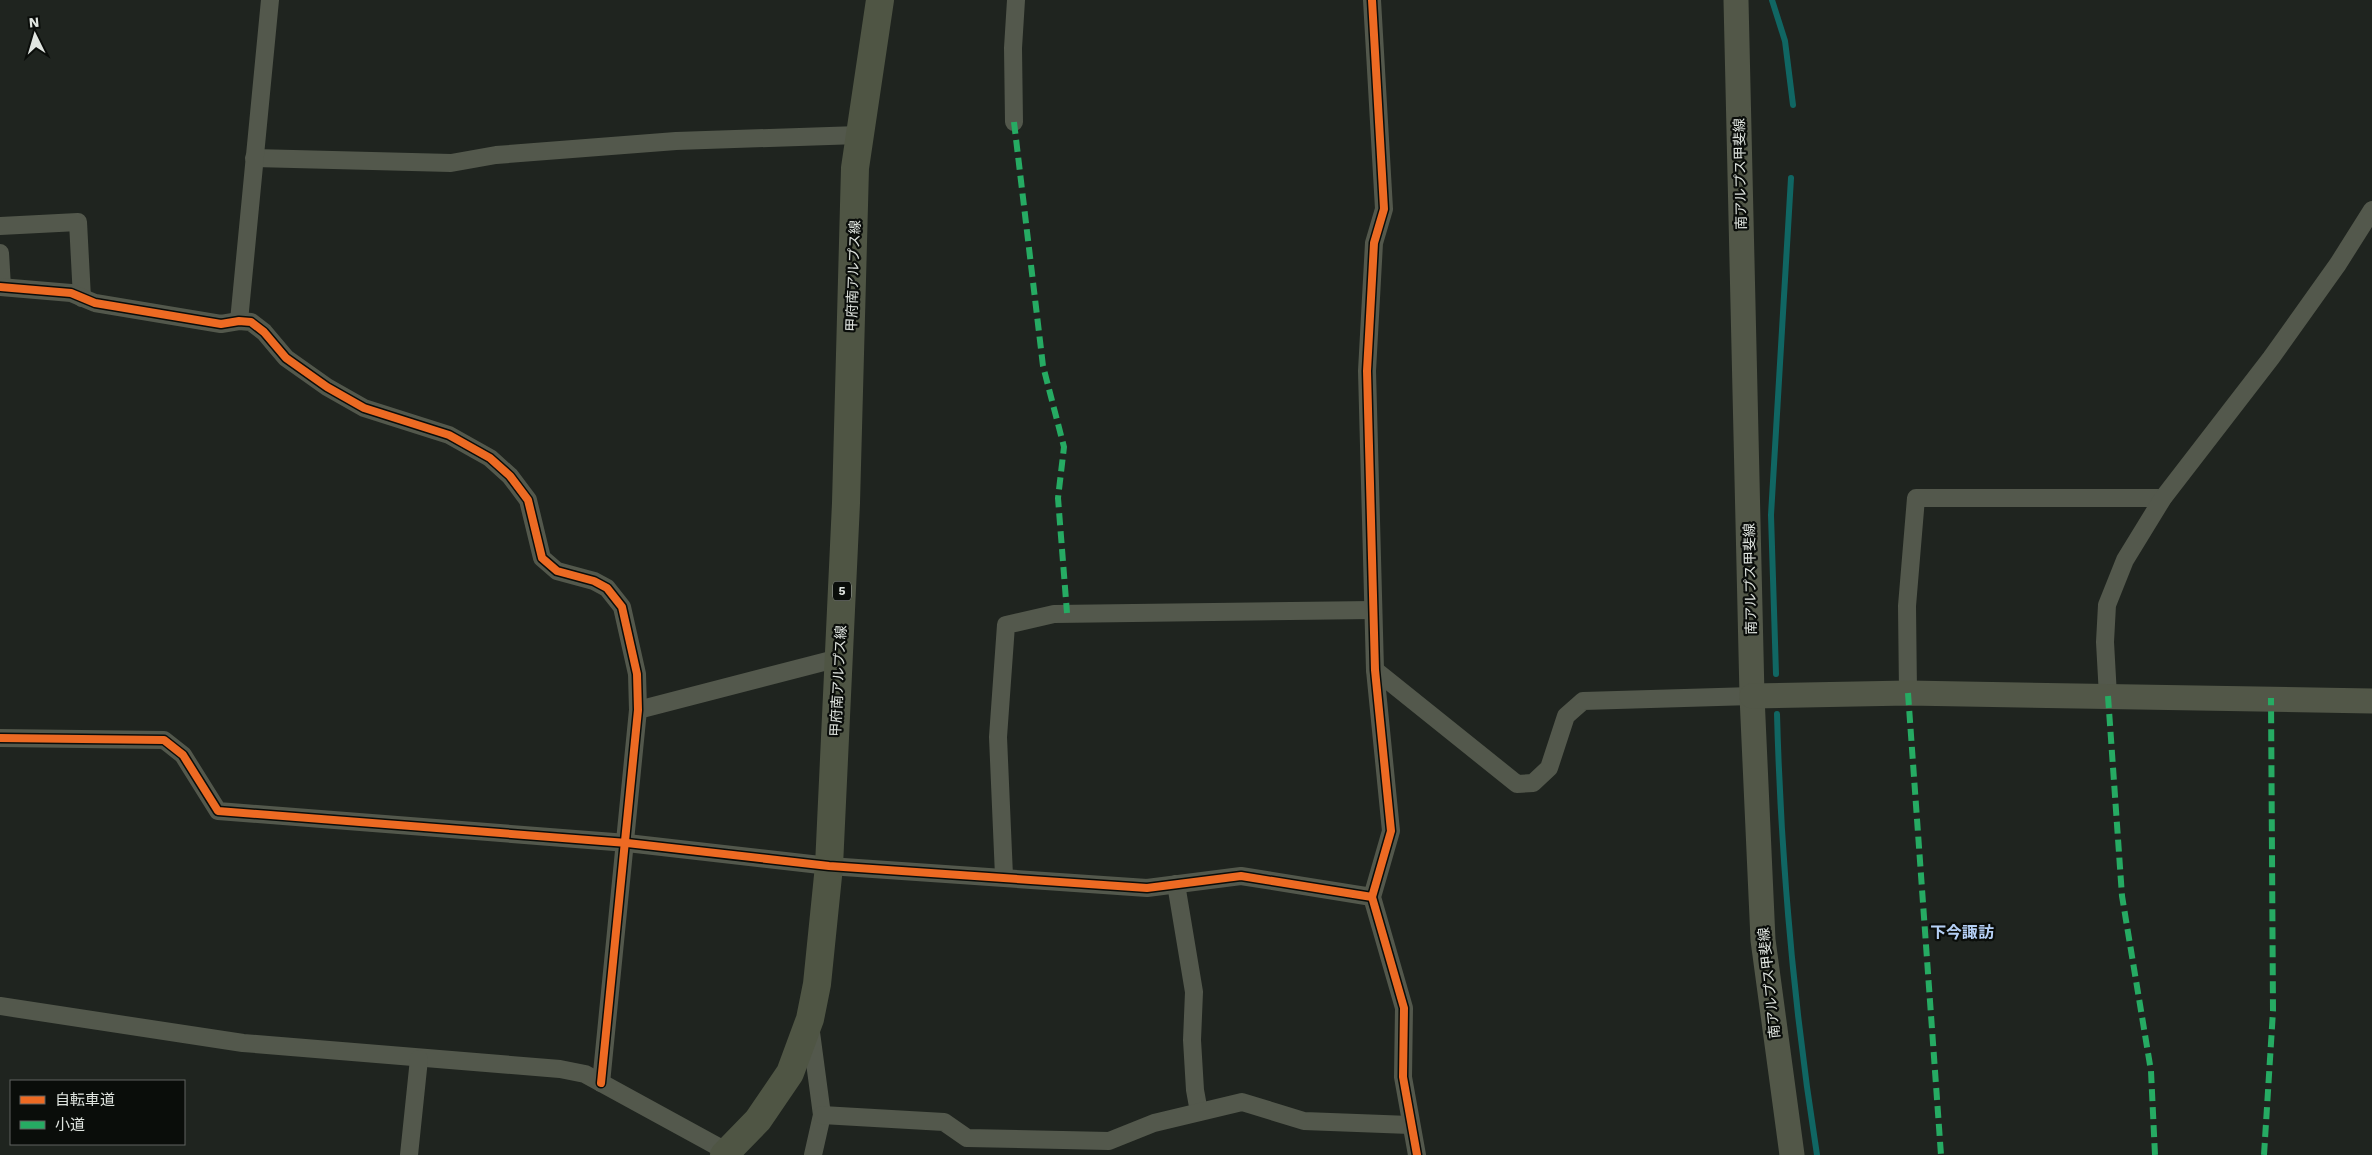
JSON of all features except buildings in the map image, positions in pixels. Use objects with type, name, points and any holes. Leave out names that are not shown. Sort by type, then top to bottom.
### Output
[{"type":"main road","name":"甲府南アルプス線","points":[[728,1154],[758,1120],[790,1073],[810,1019],[817,984],[829,866],[839,658],[855,168],[880,0]]},
{"type":"main road","name":"南アルプス甲斐線","points":[[1736,0],[1752,696],[1763,940],[1792,1155]]},
{"type":"main road","points":[[1752,696],[1908,693],[2372,701]]},
{"type":"street","points":[[239,321],[270,0]]},
{"type":"street","points":[[1014,122],[1013,48],[1016,0]]},
{"type":"street","points":[[1372,0],[1384,209],[1374,243],[1368,371],[1375,670],[1391,831],[1372,898],[1404,1008],[1403,1077],[1410,1125],[1417,1155]]},
{"type":"street","points":[[254,158],[451,163],[496,154],[676,141],[859,135]]},
{"type":"street","points":[[2108,696],[2105,642],[2107,606],[2125,560],[2163,498],[2271,358],[2338,264],[2372,210]]},
{"type":"street","points":[[0,226],[78,222],[82,298]]},
{"type":"street","points":[[0,253],[1,287],[70,293],[95,303],[221,324],[239,321],[251,322],[264,332],[286,358],[327,387],[357,404],[449,436],[490,458],[510,476],[528,500],[542,558],[557,571],[594,581],[607,588],[622,607],[637,674],[638,710],[601,1083]]},
{"type":"street","points":[[1908,693],[1907,606],[1916,498],[2163,498]]},
{"type":"street","points":[[1004,876],[998,737],[1006,625],[1054,614],[1374,610]]},
{"type":"street","points":[[638,710],[839,658]]},
{"type":"street","points":[[1375,670],[1517,784],[1533,783],[1549,768],[1566,716],[1583,701],[1752,696]]},
{"type":"street","points":[[0,738],[164,740],[183,754],[218,811],[626,843],[829,866],[1004,876],[1147,888],[1241,876],[1372,898]]},
{"type":"street","points":[[1176,884],[1194,992],[1192,1040],[1195,1090],[1199,1112]]},
{"type":"street","points":[[0,1006],[242,1043],[419,1059],[560,1069],[585,1074],[728,1154]]},
{"type":"street","points":[[810,1019],[822,1115],[813,1155]]},
{"type":"street","points":[[409,1155],[419,1059]]},
{"type":"street","points":[[822,1115],[944,1122],[967,1138],[1109,1141],[1154,1123],[1242,1102],[1304,1121],[1410,1125]]},
{"type":"waterway","points":[[1772,0],[1785,41],[1793,105]]},
{"type":"waterway","points":[[1776,674],[1771,515],[1791,178]]},
{"type":"waterway","points":[[1777,714],[1785,880],[1795,990],[1817,1155]]},
{"type":"marked path","points":[[1014,122],[1043,366],[1064,447],[1058,498],[1067,613]]},
{"type":"marked path","points":[[1908,693],[1941,1155]]},
{"type":"marked path","points":[[2108,696],[2122,896],[2151,1071],[2155,1155]]},
{"type":"marked path","points":[[2264,1155],[2273,1011],[2271,698]]},
{"type":"cycle path","points":[[1372,0],[1384,209],[1374,243],[1367,371],[1375,670],[1391,831],[1372,897],[1404,1008],[1403,1077],[1417,1155]]},
{"type":"cycle path","points":[[0,287],[71,293],[95,303],[221,324],[239,321],[251,322],[264,332],[286,358],[327,387],[364,408],[449,435],[490,458],[510,476],[528,500],[542,558],[557,571],[594,581],[607,588],[622,607],[637,674],[638,710],[601,1083]]},
{"type":"cycle path","points":[[0,738],[164,740],[183,755],[218,811],[627,843],[829,866],[1147,888],[1241,876],[1372,897]]},
{"type":"district","name":"下今諏訪","points":[[1962,932]]}]
